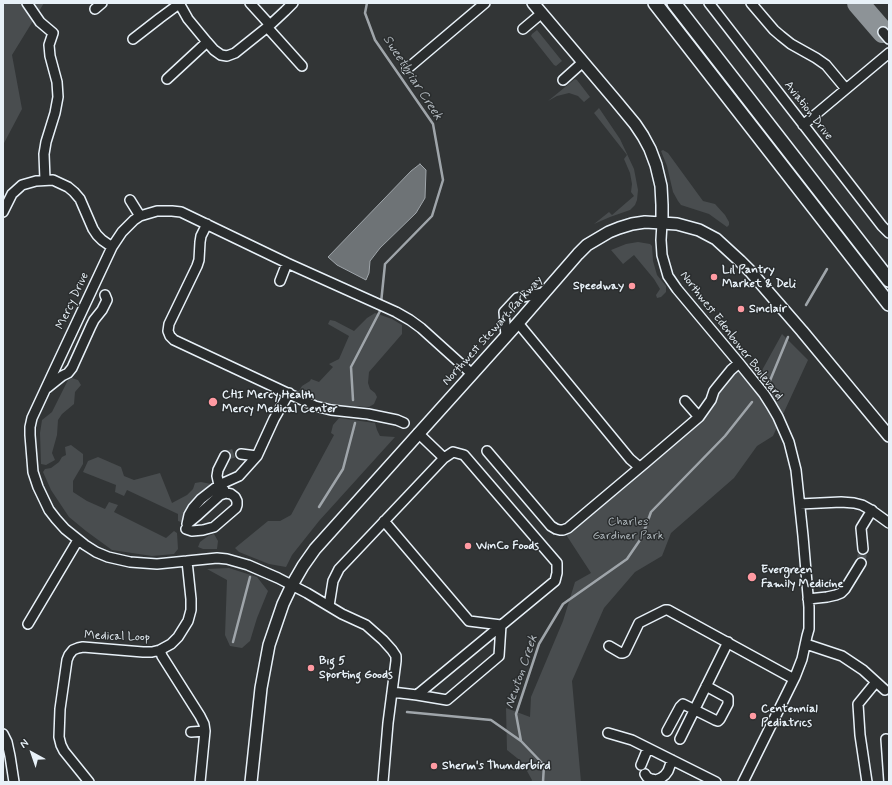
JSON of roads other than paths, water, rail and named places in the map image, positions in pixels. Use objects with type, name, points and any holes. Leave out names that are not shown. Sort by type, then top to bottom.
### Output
[{"type":"highway","points":[[655,3],[889,304]]},
{"type":"highway","points":[[674,3],[889,280]]},
{"type":"main road","name":"Northwest Edenbower Boulevard","points":[[533,3],[635,124],[650,149],[656,165],[660,186],[662,223]]},
{"type":"main road","name":"Northwest Stewart Parkway","points":[[251,782],[261,688],[269,645],[292,585],[315,549],[578,254],[587,245],[597,239],[619,228],[645,222],[677,224],[699,230],[716,239],[740,261],[802,330],[889,436]]},
{"type":"street","points":[[27,3],[40,22],[53,33],[49,45],[50,56],[57,82],[58,97],[55,113],[46,142],[44,160],[45,180]]},
{"type":"street","points":[[250,3],[302,66]]},
{"type":"street","points":[[133,39],[179,4],[188,19],[214,50],[221,55],[227,56],[235,53],[269,26],[293,3]]},
{"type":"street","points":[[407,69],[485,3]]},
{"type":"street","name":"Aviation Drive","points":[[709,3],[889,234]]},
{"type":"street","points":[[751,3],[774,30],[791,44],[826,65],[846,89]]},
{"type":"street","points":[[524,29],[542,13]]},
{"type":"street","points":[[883,32],[889,40]]},
{"type":"street","points":[[167,79],[207,42]]},
{"type":"street","points":[[803,125],[889,53]]},
{"type":"street","points":[[563,80],[583,62]]},
{"type":"street","points":[[3,212],[12,194],[22,185],[36,181],[53,180],[68,187],[74,192],[80,199],[97,235],[112,247]]},
{"type":"street","points":[[130,200],[140,216]]},
{"type":"street","name":"Mercy Drive","points":[[383,782],[396,656],[383,640],[366,625],[342,614],[292,585],[262,570],[248,565],[227,559],[207,558],[157,564],[144,564],[120,560],[96,552],[86,546],[56,520],[43,499],[34,476],[30,427],[32,418],[112,247],[125,229],[134,220],[140,216],[157,211],[181,212],[287,263],[404,316],[421,328],[472,374]]},
{"type":"street","name":"Northwest Edenbower Boulevard","points":[[662,223],[662,255],[668,276],[677,289],[764,394],[784,430],[789,442],[796,470],[808,599],[808,629],[806,644],[794,679],[743,782]]},
{"type":"street","points":[[207,224],[200,242],[199,260],[197,266],[169,324],[168,331],[170,336],[174,340],[315,406],[368,414],[397,420],[404,423]]},
{"type":"street","points":[[280,281],[287,263]]},
{"type":"street","points":[[506,336],[504,312],[517,298],[543,294]]},
{"type":"street","points":[[45,390],[68,373],[72,368],[94,320],[102,310],[107,300],[105,295]]},
{"type":"street","points":[[518,322],[630,459],[637,465],[641,466],[644,464]]},
{"type":"street","points":[[487,451],[552,526],[556,529],[563,530],[568,528],[699,417],[714,391],[731,370],[739,363]]},
{"type":"street","points":[[235,478],[220,495],[187,524],[189,515],[193,508],[201,500],[219,485],[239,476],[256,456],[274,419],[289,393]]},
{"type":"street","points":[[684,401],[699,417]]},
{"type":"street","points":[[418,434],[444,458]]},
{"type":"street","points":[[329,606],[333,581],[339,569],[444,458],[453,452],[464,455],[557,563],[557,573],[555,580],[417,695]]},
{"type":"street","points":[[241,454],[256,456]]},
{"type":"street","points":[[219,485],[218,470],[225,456]]},
{"type":"street","points":[[186,529],[192,531],[214,527],[236,508],[237,500],[235,497],[226,493],[220,495]]},
{"type":"street","points":[[800,504],[841,502],[862,505],[872,510],[889,523]]},
{"type":"street","points":[[863,549],[861,528],[872,510]]},
{"type":"street","points":[[384,521],[469,621],[501,625]]},
{"type":"street","points":[[28,624],[78,540]]},
{"type":"street","name":"Medical Loop","points":[[89,782],[64,751],[61,745],[60,709],[69,655],[73,650],[83,647],[152,652],[172,644],[188,621],[191,610],[187,561]]},
{"type":"street","points":[[808,599],[827,597],[841,593],[861,563]]},
{"type":"street","points":[[608,646],[623,653],[639,623],[665,610],[668,610],[794,679]]},
{"type":"street","points":[[392,692],[446,700],[499,656],[501,625]]},
{"type":"street","points":[[680,739],[728,642]]},
{"type":"street","points":[[806,644],[842,656],[864,670],[885,690]]},
{"type":"street","name":"Medical Loop","points":[[160,650],[162,656],[204,724],[205,731],[200,782]]},
{"type":"street","points":[[867,782],[860,735],[858,704],[876,682]]},
{"type":"street","points":[[667,731],[683,704],[715,720],[718,721],[720,719],[729,701],[727,697],[706,686]]},
{"type":"street","points":[[191,732],[205,731]]},
{"type":"street","points":[[608,733],[632,740],[716,782]]},
{"type":"street","points":[[3,734],[10,756],[14,782]]},
{"type":"street","points":[[886,739],[889,782]]},
{"type":"street","points":[[641,765],[648,748]]},
{"type":"street","points":[[645,774],[651,779],[656,780],[661,778],[668,771],[672,760]]},
{"type":"waterway","name":"Sweetbriar Creek","points":[[367,3],[365,13],[375,40],[433,124],[443,180],[432,216],[385,264],[381,303]]},
{"type":"waterway","name":"Newton Creek","points":[[806,305],[827,269]]},
{"type":"waterway","name":"Sweetbriar Creek","points":[[353,400],[351,367],[381,308]]},
{"type":"waterway","name":"Newton Creek","points":[[769,383],[788,337]]},
{"type":"waterway","name":"Newton Creek","points":[[543,782],[544,765],[521,741],[516,714],[539,644],[563,604],[627,559],[642,537],[651,512],[725,436],[752,402]]},
{"type":"waterway","name":"Sweetbriar Creek","points":[[319,507],[343,469],[355,423]]},
{"type":"waterway","name":"Sweetbriar Creek","points":[[233,642],[250,577]]},
{"type":"waterway","name":"Sweetbriar Creek","points":[[407,712],[491,720],[521,741]]},
{"type":"tunnel","points":[[225,456],[237,452],[241,454]]},
{"type":"tunnel","points":[[861,563],[863,549]]},
{"type":"place","name":"Lil Pantry Market & Deli","points":[[714,277]]},
{"type":"place","name":"Speedway","points":[[632,286]]},
{"type":"place","name":"Sinclair","points":[[741,309]]},
{"type":"place","name":"CHI Mercy Health Mercy Medical Center","points":[[213,402]]},
{"type":"place","name":"WinCo Foods","points":[[468,546]]},
{"type":"place","name":"Evergreen Family Medicine","points":[[752,577]]},
{"type":"place","name":"Big 5 Sporting Goods","points":[[311,668]]},
{"type":"place","name":"Centennial Pediatrics","points":[[753,716]]},
{"type":"place","name":"Sherm's Thunderbird","points":[[434,766]]},
{"type":"park label","name":"Charles Gardiner Park","points":[[628,529]]}]
